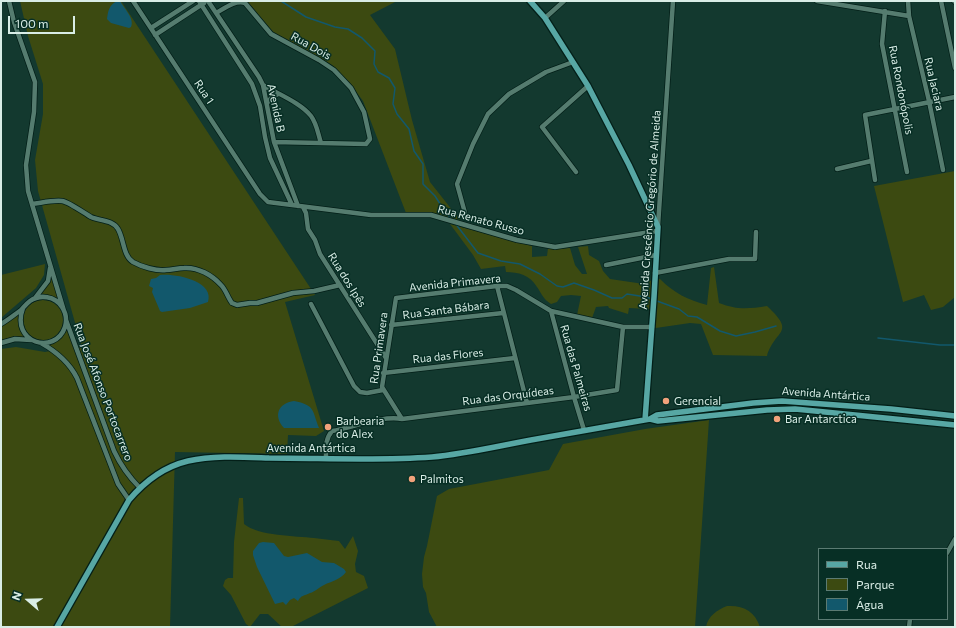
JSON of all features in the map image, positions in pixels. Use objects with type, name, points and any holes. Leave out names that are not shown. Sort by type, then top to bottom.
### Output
[{"type":"main road","points":[[530,1],[544,18],[588,86],[629,165],[658,229]]},
{"type":"main road","name":"Avenida Crescêncio Gregório de Almeida","points":[[647,419],[658,229]]},
{"type":"main road","points":[[767,410],[786,405],[794,401]]},
{"type":"main road","name":"Avenida Antártica","points":[[56,627],[129,500],[153,476],[182,462],[204,458],[433,456],[488,448],[647,419],[657,415],[753,403],[794,401],[955,416]]},
{"type":"main road","name":"Avenida Antártica","points":[[647,419],[658,421],[767,410],[795,409],[955,425]]},
{"type":"street","points":[[9,1],[14,22],[35,82],[34,112],[26,165],[28,191],[64,311]]},
{"type":"street","name":"Rua 1","points":[[133,1],[260,194],[268,202],[277,204]]},
{"type":"street","points":[[151,28],[193,1]]},
{"type":"street","points":[[155,35],[200,3],[207,1]]},
{"type":"street","name":"Avenida B","points":[[207,1],[263,85],[274,142],[300,207]]},
{"type":"street","points":[[544,18],[564,1]]},
{"type":"street","name":"Avenida Crescêncio Gregório de Almeida","points":[[658,229],[673,1]]},
{"type":"street","points":[[818,1],[909,16]]},
{"type":"street","name":"Rua Jaciara","points":[[908,1],[909,16],[929,101],[943,170]]},
{"type":"street","points":[[941,1],[955,68]]},
{"type":"street","name":"Rua Dois","points":[[216,13],[235,2],[245,3],[271,34],[334,70],[351,88],[364,112],[370,139],[366,144],[274,142]]},
{"type":"street","name":"Avenida B","points":[[200,3],[252,84],[260,106],[270,158],[292,205]]},
{"type":"street","name":"Rua Rondonópolis","points":[[885,11],[882,44],[908,172]]},
{"type":"street","points":[[465,213],[457,184],[473,144],[488,114],[509,94],[546,72],[573,62]]},
{"type":"street","points":[[263,85],[302,107],[312,117],[321,143]]},
{"type":"street","points":[[576,172],[542,127],[588,86]]},
{"type":"street","points":[[267,103],[272,97],[278,94]]},
{"type":"street","points":[[874,180],[865,115],[955,97]]},
{"type":"street","points":[[837,169],[871,161]]},
{"type":"street","points":[[277,204],[281,202],[286,193]]},
{"type":"street","points":[[32,204],[62,201],[67,202],[93,218],[114,225],[118,229],[126,252],[132,261],[157,270],[185,268],[196,269],[212,277],[222,286],[232,304],[257,303],[293,292],[314,291],[340,286]]},
{"type":"street","name":"Rua Renato Russo","points":[[277,204],[371,216],[432,215],[517,240],[555,247],[658,229]]},
{"type":"street","name":"Rua dos Ipês","points":[[300,207],[306,213],[309,232],[315,240],[320,254],[386,358]]},
{"type":"street","points":[[655,273],[729,259],[755,259],[756,232]]},
{"type":"street","points":[[606,265],[656,255]]},
{"type":"street","points":[[1,324],[35,298],[48,281],[51,266]]},
{"type":"street","points":[[497,286],[527,403]]},
{"type":"street","name":"Avenida Primavera","points":[[396,298],[507,286],[551,311],[623,327],[652,327]]},
{"type":"street","name":"Rua José Afonso Portocarrero","points":[[35,298],[49,297],[61,305],[114,451],[121,466],[128,476],[140,488]]},
{"type":"street","name":"Rua Primavera","points":[[396,298],[382,387],[402,419]]},
{"type":"street","points":[[311,304],[354,386],[360,392],[383,390]]},
{"type":"street","points":[[23,308],[20,315],[20,322],[22,329],[32,340]]},
{"type":"street","name":"Rua das Palmeiras","points":[[551,311],[584,430]]},
{"type":"street","name":"Rua Santa Bábara","points":[[391,325],[503,313]]},
{"type":"street","name":"Rua José Afonso Portocarrero","points":[[41,343],[56,339],[62,334],[66,320]]},
{"type":"street","name":"Rua das Orquídeas","points":[[326,458],[326,442],[332,431],[385,419],[402,419],[617,390],[623,327]]},
{"type":"street","name":"Rua José Afonso Portocarrero","points":[[1,343],[15,339],[32,340],[41,343],[54,350],[71,367],[80,385],[118,484],[129,500]]},
{"type":"street","name":"Rua das Flores","points":[[383,373],[515,358]]},
{"type":"street","points":[[948,551],[955,539]]},
{"type":"green space","points":[[20,1],[121,1],[315,295],[285,302],[324,431],[316,436],[288,435],[287,454],[175,452],[170,627],[1,627],[1,349],[16,347],[45,352],[56,350],[49,345],[59,340],[68,329],[74,346],[81,344],[38,191],[35,160],[43,114],[43,84],[28,36]]},
{"type":"green space","points":[[247,1],[397,1],[370,15],[395,49],[412,120],[430,182],[460,220],[434,214],[406,213],[363,101],[349,82],[332,65],[274,33]]},
{"type":"green space","points":[[955,171],[955,297],[943,307],[931,310],[924,295],[903,302],[874,186]]},
{"type":"green space","points":[[450,224],[532,246],[532,257],[547,256],[548,248],[570,248],[575,265],[582,274],[587,274],[578,247],[588,246],[589,255],[599,261],[603,271],[610,279],[644,284],[649,281],[660,279],[682,295],[707,305],[711,268],[714,267],[719,303],[731,307],[743,308],[767,306],[781,322],[781,331],[767,356],[713,355],[701,324],[690,323],[649,329],[650,309],[629,308],[628,314],[609,308],[608,306],[596,307],[592,318],[577,315],[581,296],[561,296],[557,302],[551,304],[544,298],[531,280],[523,275],[506,272],[505,266],[481,269],[473,255]]},
{"type":"green space","points":[[45,264],[44,275],[36,288],[1,318],[1,275]]},
{"type":"green space","points":[[52,273],[60,301],[51,296],[39,294]]},
{"type":"green space","points":[[47,300],[54,303],[60,309],[63,320],[62,328],[54,337],[47,340],[39,340],[32,337],[24,328],[23,316],[26,309],[35,301]]},
{"type":"green space","points":[[18,314],[19,329],[25,337],[1,340],[1,327]]},
{"type":"green space","points":[[709,420],[695,627],[437,627],[429,612],[426,593],[423,587],[422,574],[424,557],[437,496],[449,489],[549,470],[563,444],[645,429]]},
{"type":"green space","points":[[239,498],[243,498],[244,524],[258,531],[278,535],[339,541],[345,549],[353,536],[358,551],[355,564],[356,572],[364,576],[368,588],[291,627],[282,627],[268,614],[260,614],[250,627],[246,624],[231,595],[223,586],[225,580],[228,578],[233,578],[234,542]]},
{"type":"green space","points":[[727,606],[748,610],[758,621],[760,627],[706,627],[707,623],[714,614]]},
{"type":"water","points":[[120,1],[132,21],[131,27],[129,28],[111,23],[107,19],[111,6]]},
{"type":"water","points":[[160,275],[175,275],[184,277],[200,284],[206,289],[209,295],[208,302],[190,308],[160,311],[152,292],[153,288],[149,286],[151,279]]},
{"type":"water","points":[[294,401],[306,404],[312,409],[319,428],[284,428],[279,419],[279,411],[284,404]]},
{"type":"water","points":[[259,543],[274,543],[284,556],[288,557],[307,553],[322,562],[334,563],[346,572],[339,579],[322,586],[314,592],[302,597],[298,601],[294,598],[286,605],[283,602],[275,604],[257,567],[253,555],[253,551]]},
{"type":"waterway","points":[[281,1],[306,17],[335,27],[348,29],[362,38],[375,51],[374,64],[378,72],[389,78],[395,88],[393,104],[397,114],[409,129],[414,151],[423,164],[423,184],[435,196],[451,219]]},
{"type":"waterway","points":[[455,223],[478,253],[501,261],[520,264],[540,274],[557,286],[563,287],[574,283],[612,298],[622,298],[627,294],[646,297],[679,309],[688,316],[697,317],[720,331],[736,336],[776,326]]},
{"type":"waterway","points":[[878,338],[940,345],[955,345]]},
{"type":"place","name":"Gerencial","points":[[666,401]]},
{"type":"place","name":"Bar Antarctica","points":[[777,419]]},
{"type":"place","name":"Barbearia do Alex","points":[[328,427]]},
{"type":"place","name":"Palmitos","points":[[412,479]]}]
